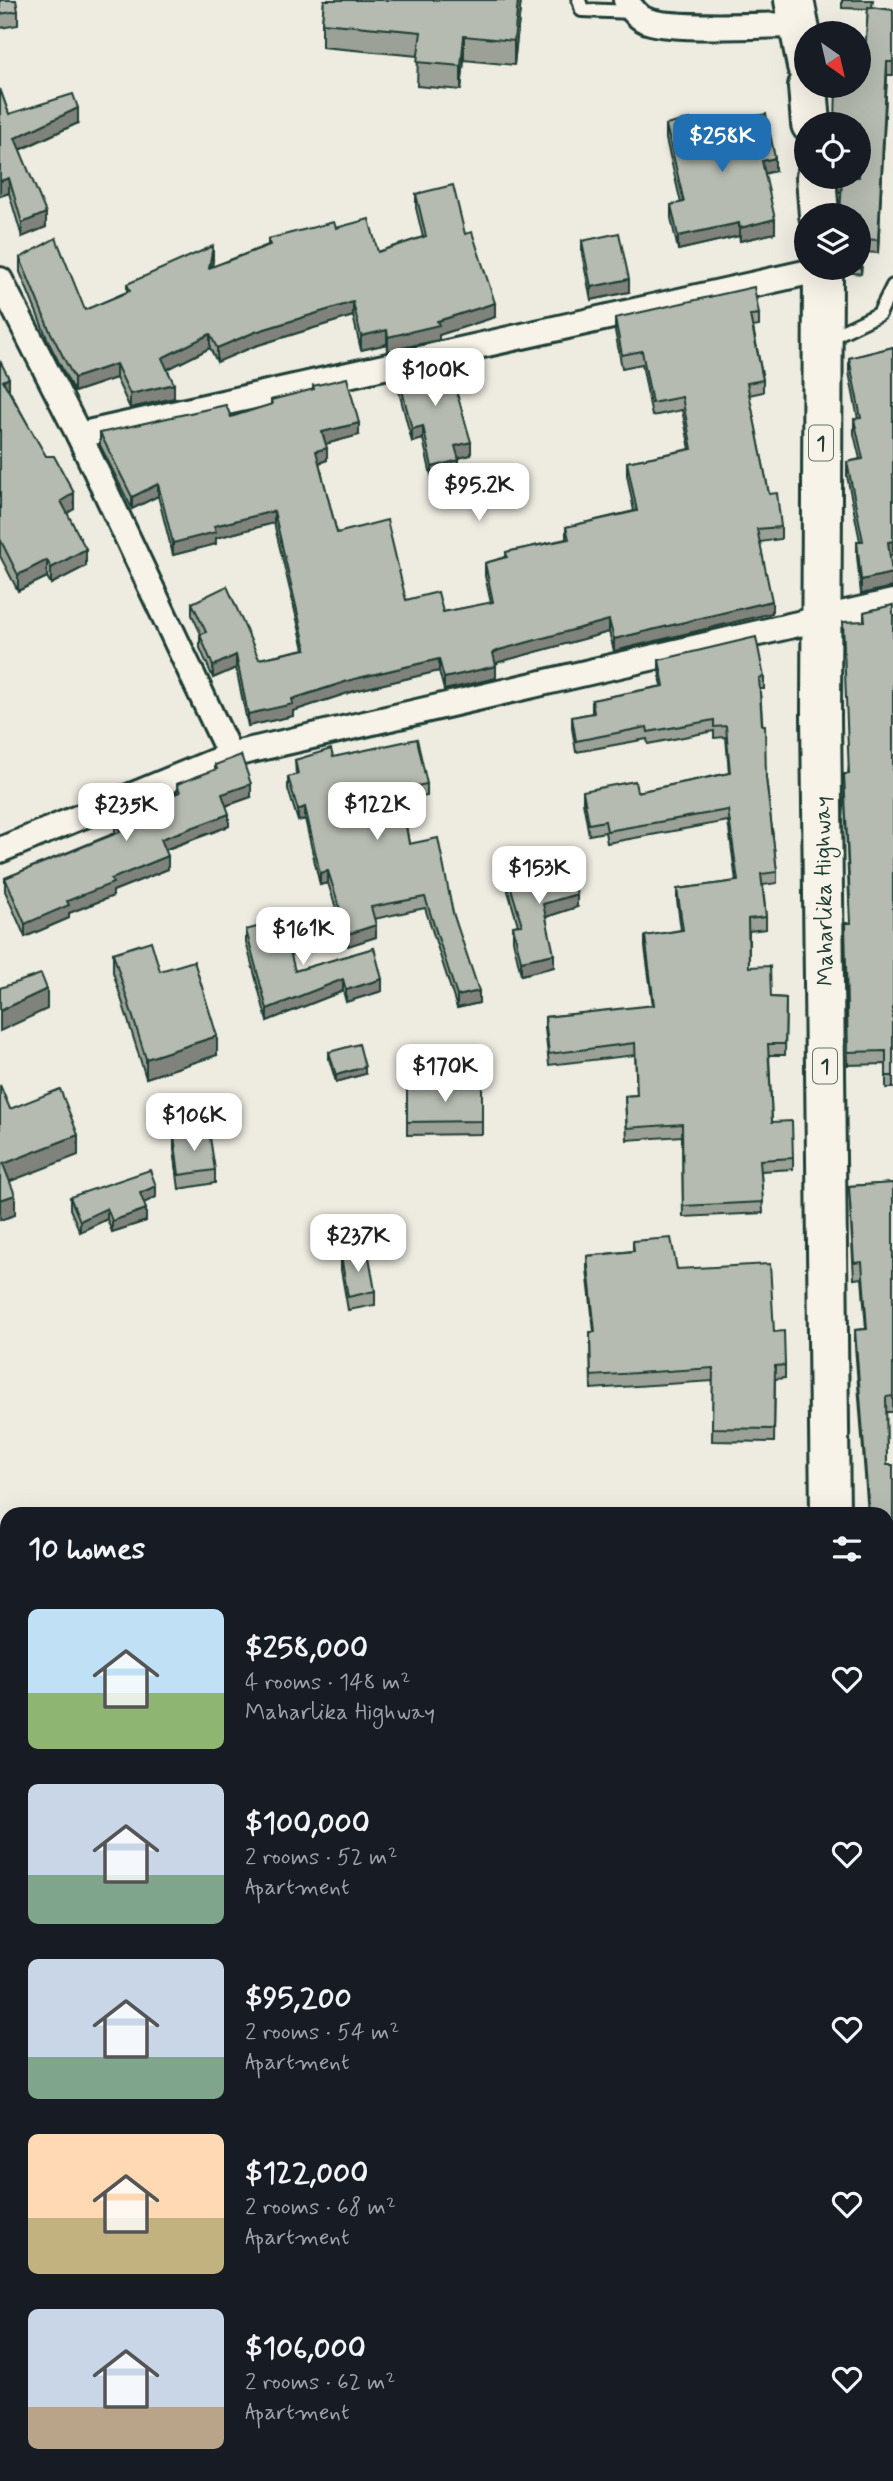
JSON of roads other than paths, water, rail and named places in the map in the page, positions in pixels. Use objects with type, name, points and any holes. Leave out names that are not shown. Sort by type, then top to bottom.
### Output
[{"type":"highway","name":"Maharlika Highway","points":[[823,280],[821,744],[830,1507]]},
{"type":"street","points":[[630,6],[645,20],[667,25],[796,13]]},
{"type":"street","points":[[79,435],[794,275]]},
{"type":"street","points":[[0,280],[79,435],[230,755]]},
{"type":"street","points":[[0,850],[230,755],[893,602]]},
{"type":"lane","points":[[579,0],[582,10],[630,6]]},
{"type":"lane","points":[[822,341],[879,314],[893,286]]}]
